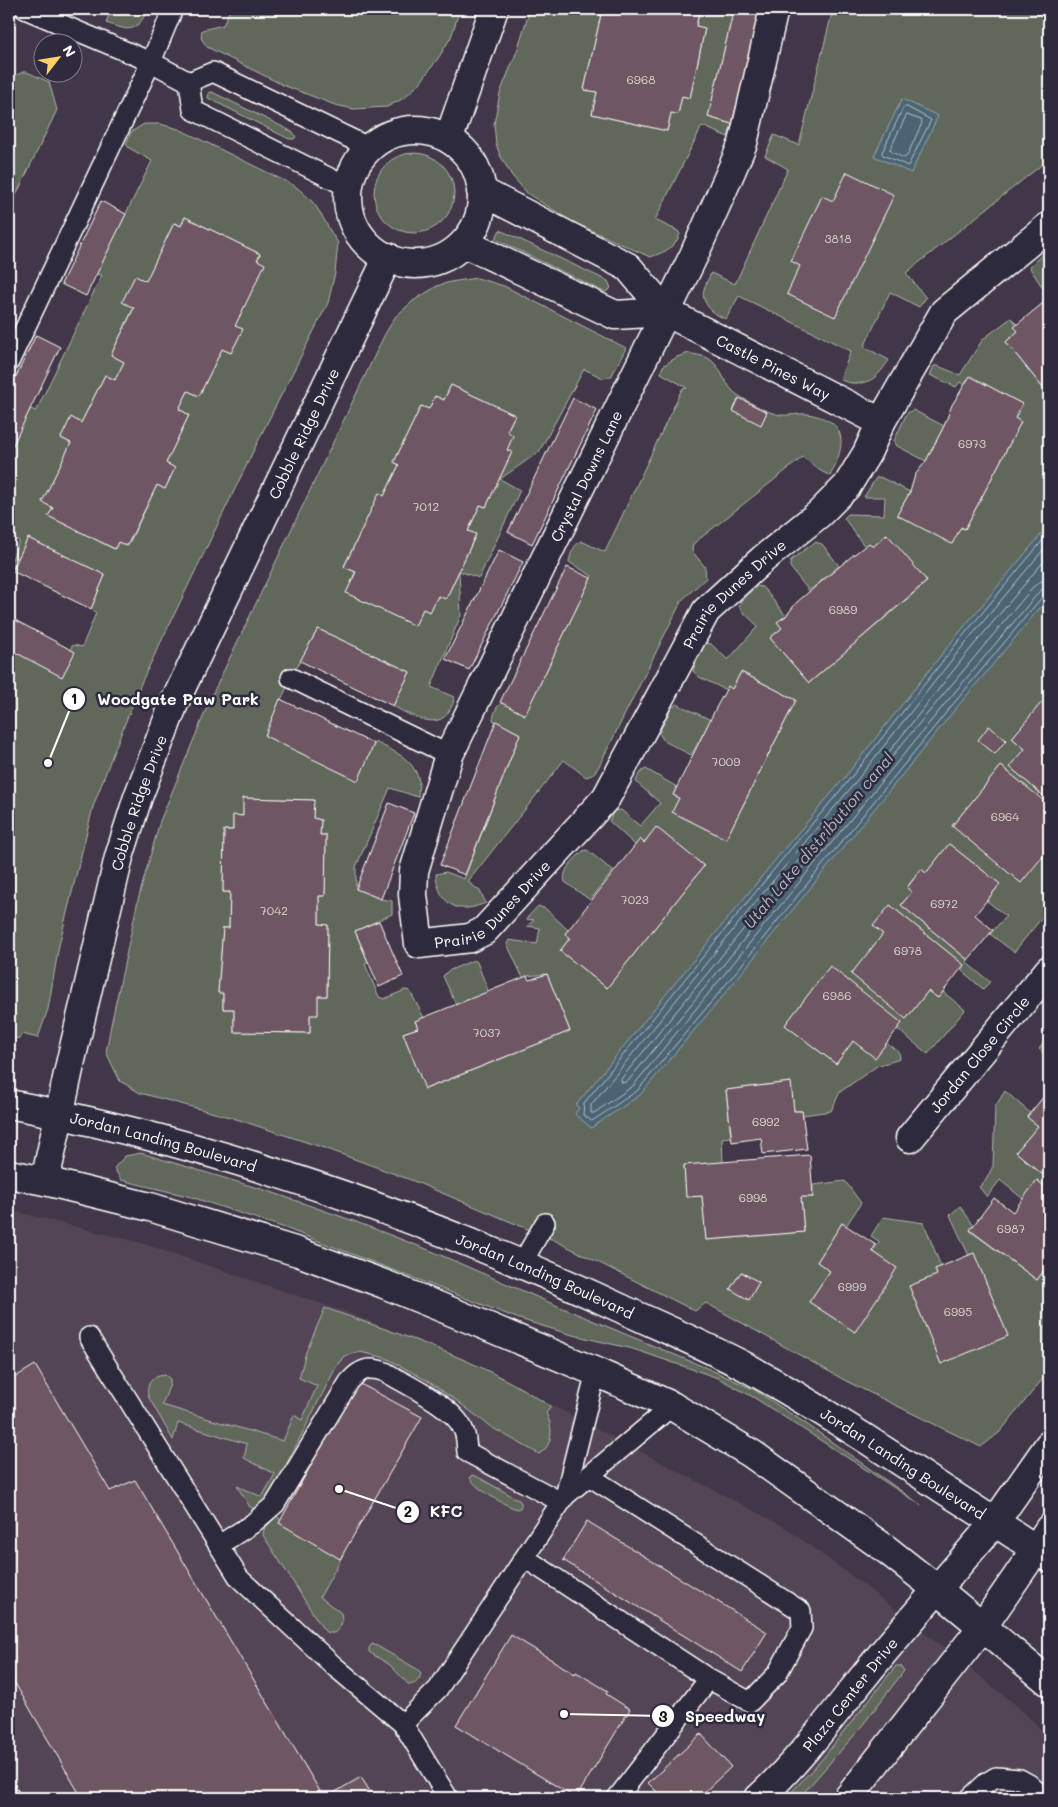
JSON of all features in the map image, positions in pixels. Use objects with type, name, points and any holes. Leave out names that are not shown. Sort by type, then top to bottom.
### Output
[{"type":"street","points":[[449,138],[494,9]]},
{"type":"street","name":"Crystal Downs Lane","points":[[419,944],[413,895],[414,871],[450,755],[694,256],[743,143],[774,9]]},
{"type":"street","points":[[412,130],[431,131],[449,138],[464,151],[475,166],[482,191],[482,207],[476,226],[464,243],[447,256],[431,262],[407,263],[388,257],[370,246],[358,231],[350,212],[352,173],[362,156],[376,142],[395,133],[412,130]]},
{"type":"street","name":"Castle Pines Way","points":[[482,191],[628,267],[666,312],[881,422]]},
{"type":"street","name":"Prairie Dunes Drive","points":[[419,944],[470,938],[484,931],[606,798],[706,611],[762,559],[819,514],[847,486],[944,312],[1049,226]]},
{"type":"street","points":[[464,243],[615,315],[666,312]]},
{"type":"street","name":"Cobble Ridge Drive","points":[[44,1181],[119,857],[156,745],[175,701],[388,257]]},
{"type":"street","name":"Jordan Close Circle","points":[[910,1138],[1049,970]]},
{"type":"street","name":"Jordan Landing Boulevard","points":[[9,1104],[152,1136],[283,1176],[470,1242],[522,1263],[746,1368],[882,1447],[995,1522],[1045,1545]]},
{"type":"street","points":[[9,1174],[150,1207],[298,1252],[393,1288],[596,1372],[672,1406],[773,1468],[887,1550],[983,1626],[1049,1682]]},
{"type":"street","name":"Plaza Center Drive","points":[[760,1798],[804,1751],[893,1641],[995,1522],[1049,1445]]},
{"type":"street","points":[[848,1798],[1045,1545]]},
{"type":"lane","points":[[26,9],[151,62],[189,82]]},
{"type":"lane","points":[[9,362],[151,62],[173,9]]},
{"type":"lane","points":[[189,82],[213,72],[370,148]]},
{"type":"lane","points":[[189,82],[193,110],[350,188]]},
{"type":"lane","points":[[291,678],[450,755]]},
{"type":"lane","points":[[522,1263],[545,1223]]},
{"type":"lane","points":[[89,1336],[239,1578],[334,1666],[403,1724],[448,1798]]},
{"type":"lane","points":[[219,1545],[252,1524],[274,1504],[349,1382],[356,1373],[366,1369],[376,1369],[385,1372],[438,1403],[456,1418],[463,1427],[466,1438],[466,1452],[563,1499]]},
{"type":"lane","points":[[563,1499],[596,1372]]},
{"type":"lane","points":[[403,1724],[438,1689],[563,1499],[672,1406]]},
{"type":"lane","points":[[524,1558],[709,1679],[750,1702],[777,1674],[802,1628],[802,1611],[589,1476]]},
{"type":"lane","points":[[616,1798],[709,1679]]},
{"type":"lane","points":[[970,1798],[986,1783],[996,1777],[1020,1779],[1029,1784],[1044,1798]]},
{"type":"shaded area","points":[[9,1210],[141,1243],[343,1311],[462,1358],[783,1526],[860,1582],[1016,1705],[1049,1737],[1049,1798],[9,1798]]},
{"type":"green space","points":[[111,9],[148,9],[136,27],[127,29],[106,23]]},
{"type":"green space","points":[[227,9],[460,9],[451,37],[420,83],[404,98],[387,107],[354,109],[335,105],[283,85],[207,47],[201,38],[202,30],[223,25],[229,12]]},
{"type":"green space","points":[[530,9],[608,9],[607,12],[602,11],[584,89],[597,92],[592,114],[667,131],[671,113],[678,114],[682,96],[690,98],[705,29],[696,26],[700,9],[734,9],[708,117],[732,124],[728,137],[702,126],[655,220],[678,231],[680,234],[675,243],[664,252],[650,257],[573,222],[528,194],[512,176],[500,155],[496,144],[494,124],[500,93],[517,51]]},
{"type":"green space","points":[[833,9],[1043,9],[1049,16],[1049,159],[906,273],[926,298],[919,307],[890,292],[864,347],[889,360],[874,378],[859,383],[840,379],[851,351],[739,296],[726,319],[717,315],[709,308],[703,294],[711,273],[735,284],[788,169],[765,156],[774,135],[799,145]]},
{"type":"green space","points":[[27,72],[32,74],[32,82],[49,82],[57,110],[9,210],[9,79]]},
{"type":"green space","points":[[209,92],[293,132],[296,137],[289,139],[208,98]]},
{"type":"green space","points":[[144,124],[160,124],[179,129],[295,186],[315,205],[338,243],[335,273],[328,303],[264,429],[142,681],[112,756],[93,807],[59,945],[48,1009],[38,1038],[22,1034],[19,1038],[9,1040],[9,646],[59,671],[72,646],[82,647],[96,613],[91,609],[105,575],[28,538],[12,571],[9,567],[19,541],[9,536],[9,453],[30,409],[36,411],[102,275],[96,274],[152,161],[129,148],[126,144],[131,132]],"holes":[[[185,217],[260,254],[235,326],[242,330],[231,353],[222,349],[199,396],[188,391],[179,409],[189,415],[166,463],[174,468],[165,489],[157,485],[128,546],[118,542],[114,549],[49,516],[53,508],[43,502],[71,443],[61,438],[71,418],[81,423],[105,375],[115,380],[124,362],[111,355],[174,223],[181,226]]]},
{"type":"green space","points":[[414,153],[429,156],[442,165],[451,178],[454,193],[451,208],[442,221],[429,230],[414,233],[399,230],[386,221],[377,208],[374,193],[377,178],[386,165],[399,156]]},
{"type":"green space","points":[[500,230],[608,281],[611,288],[606,292],[602,291],[495,239]]},
{"type":"green space","points":[[1049,248],[1049,297],[1030,266]]},
{"type":"green space","points":[[477,278],[504,286],[626,348],[611,377],[603,378],[584,369],[539,452],[500,479],[520,490],[479,578],[459,571],[461,615],[431,687],[454,697],[452,706],[444,717],[430,721],[414,717],[393,706],[410,672],[318,629],[290,681],[265,735],[358,780],[375,742],[396,752],[413,766],[419,781],[418,797],[390,788],[356,867],[356,889],[381,899],[392,901],[392,914],[355,931],[368,962],[365,964],[379,997],[384,999],[405,990],[410,991],[424,1018],[415,1021],[418,1028],[403,1033],[426,1089],[570,1031],[547,974],[523,978],[507,944],[509,940],[537,944],[540,928],[527,926],[534,920],[526,919],[538,906],[546,909],[568,930],[565,934],[570,938],[560,951],[607,988],[704,866],[656,828],[644,843],[640,840],[635,845],[609,821],[614,811],[621,810],[640,826],[660,803],[636,782],[642,771],[646,769],[677,787],[673,795],[679,798],[673,812],[726,839],[796,700],[741,672],[732,689],[728,687],[726,690],[699,677],[693,671],[702,645],[711,644],[728,660],[758,626],[741,610],[739,605],[741,601],[757,586],[765,590],[786,616],[782,628],[770,638],[809,683],[927,582],[887,535],[873,547],[865,547],[844,518],[848,514],[884,515],[885,497],[864,497],[876,478],[880,477],[910,492],[897,515],[965,529],[1021,422],[1015,418],[1022,404],[970,376],[965,385],[960,382],[956,387],[930,375],[934,366],[960,375],[983,339],[1011,318],[1017,324],[1014,327],[1018,331],[1006,342],[1043,388],[1049,384],[1049,710],[1042,704],[1012,738],[1025,749],[1010,767],[1040,793],[1037,796],[1001,766],[952,826],[1043,856],[1049,861],[1049,909],[1014,952],[990,934],[1006,916],[987,901],[1000,884],[949,844],[926,873],[921,869],[907,887],[912,892],[901,905],[968,960],[967,963],[990,982],[983,989],[961,970],[964,965],[890,905],[874,926],[883,934],[906,1019],[928,991],[938,998],[943,992],[965,1010],[928,1054],[897,1029],[901,1023],[830,967],[785,1025],[836,1064],[853,1041],[886,1043],[899,1052],[900,1059],[877,1066],[840,1092],[831,1111],[803,1115],[802,1111],[794,1111],[790,1082],[726,1090],[731,1137],[722,1138],[723,1163],[684,1166],[686,1197],[702,1196],[706,1240],[804,1232],[801,1197],[813,1197],[813,1185],[845,1181],[861,1203],[846,1226],[842,1223],[817,1262],[830,1271],[809,1302],[896,1268],[872,1251],[880,1242],[871,1236],[883,1217],[924,1223],[941,1267],[935,1269],[937,1275],[910,1286],[941,1363],[969,1256],[950,1215],[960,1206],[974,1226],[970,1231],[1037,1280],[1047,1266],[1049,1268],[1049,1371],[1000,1432],[981,1447],[848,1382],[706,1303],[695,1311],[554,1240],[411,1180],[330,1150],[233,1118],[140,1093],[120,1081],[106,1052],[138,900],[160,821],[213,693],[384,336],[395,317],[413,301],[437,286]],"holes":[[[451,385],[515,415],[507,431],[507,450],[512,452],[486,507],[480,505],[468,531],[476,535],[446,599],[438,596],[430,612],[423,609],[415,626],[347,593],[355,572],[344,566],[379,494],[384,496],[399,465],[394,462],[421,406],[429,409],[435,396],[444,400]],[[244,798],[313,800],[313,818],[321,820],[320,835],[326,835],[325,896],[319,896],[319,924],[328,925],[327,996],[318,996],[310,1015],[310,1033],[234,1032],[234,1009],[223,1009],[223,993],[218,992],[223,928],[229,928],[230,892],[223,892],[224,830],[233,830],[233,816],[243,816]]]},
{"type":"green space","points":[[689,353],[708,358],[717,366],[734,392],[759,407],[781,415],[808,414],[831,422],[837,429],[841,445],[835,465],[830,476],[803,457],[693,544],[692,551],[705,567],[706,578],[682,600],[598,768],[592,775],[586,777],[564,760],[468,882],[480,891],[486,903],[469,908],[454,906],[444,899],[438,887],[436,874],[446,872],[464,879],[520,734],[493,720],[496,710],[502,703],[525,714],[592,576],[569,562],[571,553],[581,541],[605,552],[682,389],[687,388],[661,373],[663,366],[677,357]]},
{"type":"green space","points":[[913,410],[944,426],[926,461],[897,446],[894,441],[907,413]]},
{"type":"green space","points":[[815,542],[822,544],[839,566],[809,591],[790,567],[791,560]]},
{"type":"green space","points":[[677,704],[711,720],[691,755],[664,741],[659,733],[671,708]]},
{"type":"green space","points":[[587,850],[613,871],[590,900],[565,882],[564,878],[570,865],[583,851]]},
{"type":"green space","points":[[474,960],[477,962],[489,993],[456,1005],[443,976],[448,971]]},
{"type":"green space","points":[[1047,1039],[1049,1040],[1049,1058],[1039,1049]]},
{"type":"green space","points":[[1005,1091],[1030,1113],[1027,1117],[1038,1126],[1016,1152],[1049,1180],[1049,1190],[1037,1180],[1023,1199],[1000,1180],[987,1197],[979,1187],[986,1180],[993,1166],[995,1107]]},
{"type":"green space","points":[[141,1153],[271,1192],[351,1220],[429,1250],[709,1369],[753,1389],[805,1423],[921,1505],[753,1397],[718,1378],[633,1349],[569,1334],[519,1319],[285,1228],[191,1197],[121,1180],[114,1168],[125,1156]]},
{"type":"green space","points":[[325,1308],[442,1350],[525,1390],[551,1407],[546,1413],[551,1429],[550,1440],[547,1446],[539,1454],[491,1427],[426,1380],[386,1358],[360,1352],[344,1356],[336,1367],[276,1485],[264,1503],[255,1509],[250,1507],[237,1486],[262,1497],[275,1474],[244,1458],[247,1444],[178,1423],[173,1440],[148,1396],[149,1384],[153,1379],[165,1375],[170,1379],[170,1384],[162,1405],[283,1441],[294,1415],[302,1420],[317,1386],[299,1378],[306,1352]]},
{"type":"green space","points":[[472,1475],[519,1500],[521,1507],[518,1509],[491,1496],[472,1481],[470,1477]]},
{"type":"green space","points":[[277,1516],[280,1520],[344,1553],[320,1597],[341,1613],[341,1624],[334,1633],[327,1633],[323,1629],[263,1535],[264,1529]]},
{"type":"green space","points":[[372,1644],[417,1669],[421,1673],[419,1680],[409,1685],[390,1665],[369,1652]]},
{"type":"green space","points":[[896,1666],[901,1666],[904,1671],[858,1731],[799,1798],[786,1798],[823,1758]]},
{"type":"water","points":[[902,99],[938,116],[911,173],[874,156]]},
{"type":"water","name":"Utah Lake distribution canal","points":[[1049,525],[1049,597],[640,1095],[591,1128],[575,1114],[579,1108],[576,1105],[841,782],[953,640]]},
{"type":"building","points":[[608,9],[700,9],[696,26],[705,28],[690,98],[682,96],[678,114],[671,113],[667,131],[592,114],[597,92],[584,90],[602,10],[607,12]]},
{"type":"building","points":[[734,9],[761,9],[732,124],[708,117]]},
{"type":"building","points":[[847,172],[894,195],[835,317],[787,294],[800,266],[791,261],[822,196],[833,201]]},
{"type":"building","points":[[101,201],[126,214],[86,296],[61,284]]},
{"type":"building","points":[[185,217],[260,254],[257,260],[265,264],[235,326],[243,329],[231,353],[222,349],[199,396],[188,391],[179,409],[189,415],[166,463],[175,468],[165,489],[157,485],[127,546],[118,542],[115,549],[48,516],[53,508],[42,502],[71,443],[61,438],[71,417],[81,423],[105,375],[115,380],[124,362],[111,355],[134,308],[122,302],[135,276],[146,281],[174,223],[181,226]]},
{"type":"building","points":[[1049,298],[1049,384],[1043,388],[1006,342],[1018,331],[1014,327]]},
{"type":"building","points":[[36,335],[60,347],[9,453],[9,391]]},
{"type":"building","points":[[970,376],[1022,404],[1015,418],[1021,422],[965,529],[961,527],[952,544],[897,515],[910,492],[915,475],[926,461],[944,426],[952,405]]},
{"type":"building","points":[[451,385],[515,415],[507,431],[513,436],[507,450],[512,452],[486,507],[480,505],[468,531],[476,534],[446,599],[438,596],[430,612],[423,609],[415,626],[346,593],[356,572],[344,567],[379,493],[384,496],[399,465],[394,462],[421,406],[429,409],[435,396],[444,400]]},
{"type":"building","points":[[573,398],[597,410],[532,544],[508,532]]},
{"type":"building","points":[[739,398],[767,412],[761,425],[733,411]]},
{"type":"building","points":[[887,534],[927,581],[809,683],[770,638],[782,628],[777,622],[786,616],[797,602],[852,556],[869,543],[873,547]]},
{"type":"building","points":[[28,538],[105,575],[91,609],[12,571]]},
{"type":"building","points":[[499,550],[523,562],[469,670],[445,659]]},
{"type":"building","points":[[567,567],[591,578],[525,715],[500,702]]},
{"type":"building","points":[[13,619],[75,652],[62,677],[9,649],[9,627]]},
{"type":"building","points":[[318,629],[410,672],[393,706],[300,661]]},
{"type":"building","points":[[741,672],[796,700],[726,839],[672,812],[679,798],[673,795],[728,686],[732,689]]},
{"type":"building","points":[[280,699],[374,744],[358,781],[265,736]]},
{"type":"building","points":[[1041,703],[1049,710],[1049,801],[1010,767],[1025,749],[1012,738]]},
{"type":"building","points":[[496,721],[520,734],[465,875],[440,865]]},
{"type":"building","points":[[989,726],[1006,740],[995,754],[978,740]]},
{"type":"building","points":[[1001,766],[1049,805],[1049,861],[1043,856],[1021,883],[952,826]]},
{"type":"building","points":[[243,798],[314,800],[313,818],[321,820],[320,835],[326,835],[325,896],[319,896],[319,924],[328,925],[327,996],[318,996],[318,1015],[310,1015],[310,1033],[234,1032],[234,1009],[223,1009],[223,993],[218,993],[223,928],[229,928],[230,892],[223,892],[224,830],[233,830],[233,815],[243,816]]},
{"type":"building","points":[[389,803],[414,813],[381,899],[356,889]]},
{"type":"building","points":[[656,827],[704,866],[607,988],[560,951],[570,938],[565,934],[640,839],[644,843]]},
{"type":"building","points":[[949,844],[1000,884],[975,915],[993,930],[968,960],[901,905],[912,892],[907,888],[921,869],[926,873]]},
{"type":"building","points":[[890,905],[964,965],[938,998],[928,991],[906,1019],[851,974],[883,934],[873,926]]},
{"type":"building","points":[[379,921],[403,976],[379,987],[355,931]]},
{"type":"building","points":[[830,966],[902,1023],[875,1058],[853,1041],[836,1064],[785,1025]]},
{"type":"building","points":[[547,974],[570,1031],[425,1089],[403,1033],[418,1028],[415,1021],[527,976],[529,980]]},
{"type":"building","points":[[791,1082],[794,1111],[802,1111],[807,1149],[763,1154],[761,1138],[732,1142],[726,1090]]},
{"type":"building","points":[[1049,1090],[1049,1180],[1016,1152],[1038,1126],[1027,1117]]},
{"type":"building","points":[[810,1155],[813,1197],[801,1197],[804,1232],[706,1240],[702,1196],[686,1197],[684,1165]]},
{"type":"building","points":[[1037,1180],[1049,1190],[1049,1268],[1047,1266],[1037,1280],[970,1230],[994,1198],[1013,1212]]},
{"type":"building","points":[[842,1223],[876,1245],[872,1251],[897,1268],[855,1332],[809,1302],[830,1271],[817,1262]]},
{"type":"building","points":[[974,1253],[1008,1336],[941,1364],[909,1286],[937,1275],[935,1269]]},
{"type":"building","points":[[741,1272],[759,1282],[749,1300],[730,1289]]},
{"type":"building","points":[[35,1365],[110,1491],[135,1480],[324,1798],[82,1798],[9,1673],[9,1381]]},
{"type":"building","points":[[357,1382],[422,1417],[340,1559],[279,1523]]},
{"type":"building","points":[[587,1521],[767,1632],[742,1672],[563,1560]]},
{"type":"building","points":[[511,1635],[575,1674],[576,1672],[608,1691],[606,1694],[630,1709],[576,1798],[456,1725]]},
{"type":"building","points":[[701,1734],[731,1767],[698,1798],[663,1798],[648,1783]]},
{"type":"building","points":[[361,1777],[374,1798],[325,1798]]},
{"type":"place","name":"Woodgate Paw Park","points":[[48,763]]},
{"type":"place","name":"KFC","points":[[339,1489]]},
{"type":"place","name":"Speedway","points":[[564,1714]]}]
